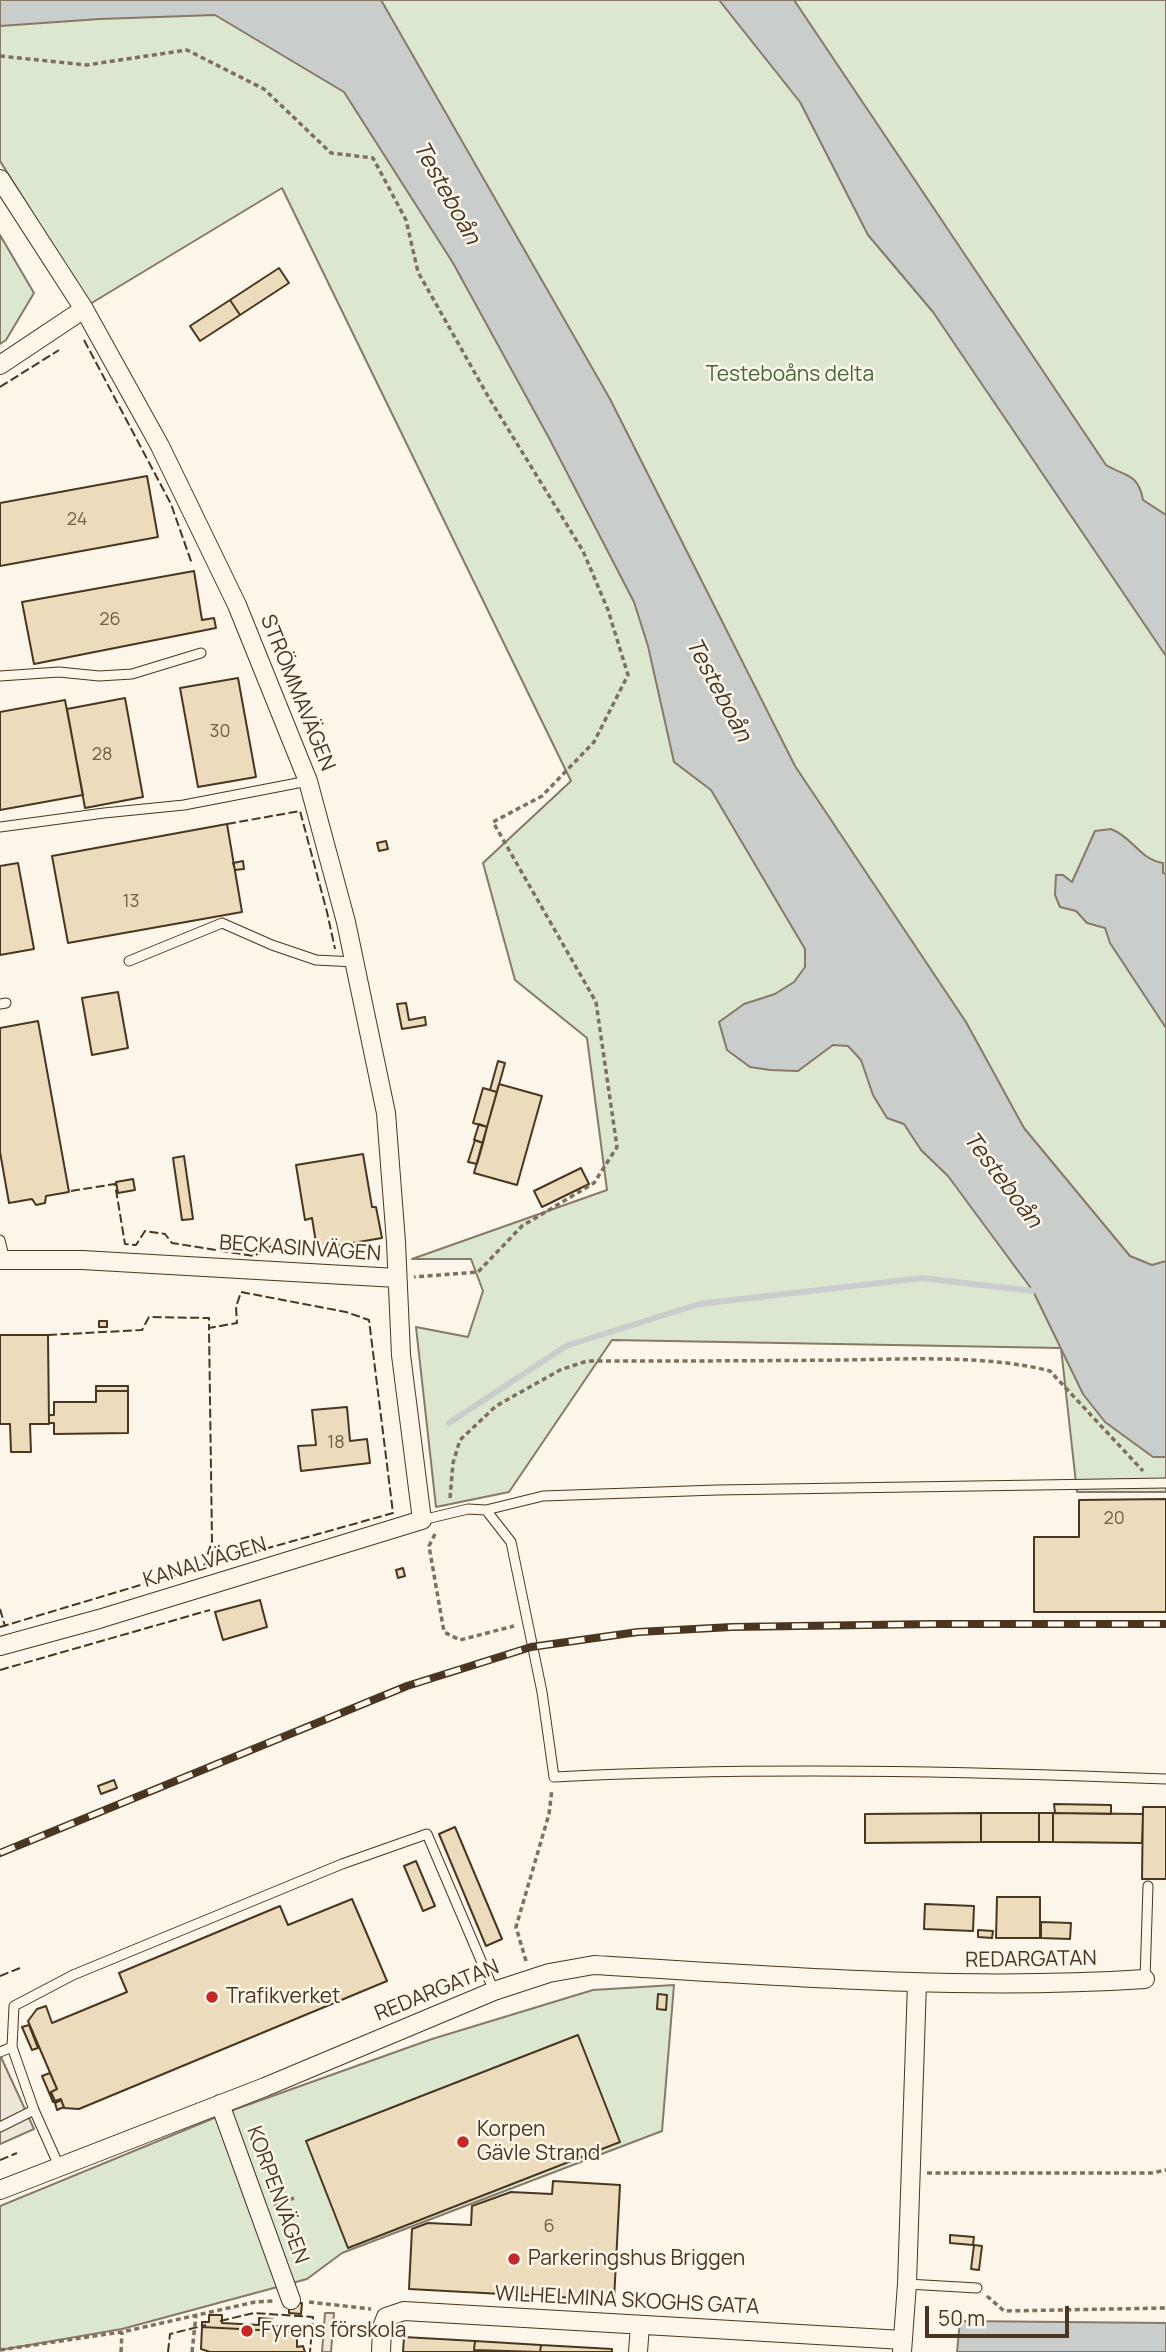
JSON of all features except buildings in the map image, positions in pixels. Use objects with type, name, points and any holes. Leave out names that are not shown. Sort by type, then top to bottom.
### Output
[{"type":"street","name":"STRÖMMAVÄGEN","points":[[0,179],[84,309],[160,446],[237,605],[308,781],[346,922],[386,1113],[397,1278]]},
{"type":"street","points":[[0,365],[84,309]]},
{"type":"street","name":"BECKASINVÄGEN","points":[[2,1260],[82,1260],[397,1278],[401,1355],[422,1520]]},
{"type":"street","name":"KANALVÄGEN","points":[[0,1646],[99,1619],[422,1520]]},
{"type":"street","name":"REDARGATAN","points":[[0,2190],[220,2104],[494,1991],[549,1973],[594,1965],[918,1983],[1091,1983],[1144,1979]]},
{"type":"street","points":[[902,2346],[907,2284],[918,1983]]},
{"type":"street","name":"KORPENVÄGEN","points":[[220,2104],[291,2300]]},
{"type":"street","points":[[381,2352],[382,2327],[386,2317],[404,2311]]},
{"type":"street","name":"WILHELMINA SKOGHS GATA","points":[[404,2311],[640,2325],[902,2346]]},
{"type":"street","points":[[638,2352],[640,2325]]},
{"type":"lane","points":[[0,676],[59,672],[99,676],[132,674],[201,653]]},
{"type":"lane","points":[[0,827],[184,805],[308,781]]},
{"type":"lane","points":[[130,961],[222,923],[272,945],[316,960],[355,962]]},
{"type":"lane","points":[[0,1240],[2,1260]]},
{"type":"lane","points":[[422,1520],[468,1509],[486,1510],[543,1496],[717,1490],[1166,1483]]},
{"type":"lane","points":[[486,1510],[511,1542],[542,1692],[554,1777],[641,1773],[849,1771],[1054,1774],[1166,1779]]},
{"type":"lane","points":[[59,2166],[34,2110],[12,2047],[14,2006],[73,1975],[342,1864],[427,1834],[494,1991]]},
{"type":"lane","points":[[1144,1979],[1148,1886]]},
{"type":"lane","points":[[0,2052],[12,2047]]},
{"type":"lane","points":[[0,2127],[34,2110]]},
{"type":"lane","points":[[907,2284],[977,2288]]},
{"type":"path","points":[[0,56],[88,65],[187,50],[264,89],[331,153],[373,158],[406,220],[418,272],[489,398],[583,551],[608,610],[628,675],[594,742],[542,796],[493,822],[596,1002],[617,1147],[594,1183],[522,1226],[478,1272],[397,1278]]},
{"type":"path","points":[[527,1623],[460,1640],[444,1632],[429,1546],[451,1497],[453,1463],[460,1440],[496,1406],[560,1370],[587,1361],[900,1359],[1030,1366],[1050,1371],[1154,1483]]},
{"type":"path","points":[[531,1979],[516,1927],[549,1814],[554,1777]]},
{"type":"path","points":[[911,2174],[1152,2173],[1166,2170]]},
{"type":"path","points":[[977,2288],[1004,2311],[1166,2308]]},
{"type":"path","points":[[0,2350],[122,2332],[255,2302],[291,2300],[404,2311]]},
{"type":"path","points":[[192,2352],[196,2315]]},
{"type":"path","points":[[121,2352],[122,2332]]},
{"type":"green space","name":"Testeboåns delta","points":[[0,0],[1166,0],[1166,1492],[1077,1492],[1061,1348],[612,1340],[509,1492],[436,1507],[416,1327],[468,1337],[483,1291],[471,1259],[412,1259],[607,1190],[587,1038],[515,980],[483,863],[571,781],[282,188],[90,304],[0,161]]},
{"type":"green space","points":[[0,235],[34,293],[6,340],[0,344]]},
{"type":"green space","points":[[674,1985],[662,2131],[342,2253],[307,2279],[122,2329],[0,2350],[0,2206],[236,2109],[432,2039],[593,1990]]},
{"type":"shaded area","points":[[0,2055],[34,2129],[0,2144]]},
{"type":"shaded area","points":[[325,2313],[334,2313],[331,2352],[322,2352]]},
{"type":"water","name":"Testeboån","points":[[0,0],[381,0],[610,399],[795,766],[966,1022],[1024,1128],[1130,1256],[1152,1265],[1166,1261],[1166,1457],[1153,1457],[1105,1422],[1083,1394],[1033,1291],[948,1176],[921,1150],[904,1124],[887,1118],[873,1095],[861,1060],[848,1046],[833,1045],[798,1071],[750,1067],[727,1050],[719,1022],[744,1004],[775,994],[794,982],[805,967],[805,949],[711,790],[674,762],[648,646],[634,602],[549,438],[453,263],[344,92],[215,15],[0,26]]},
{"type":"water","points":[[719,0],[794,0],[1106,465],[1134,480],[1143,500],[1166,515],[1166,656],[933,312],[868,235],[800,102]]},
{"type":"water","points":[[1111,829],[1148,857],[1163,863],[1163,873],[1166,874],[1166,1028],[1110,943],[1105,928],[1087,923],[1076,911],[1060,907],[1055,895],[1056,875],[1063,875],[1072,882],[1095,831]]},
{"type":"water","points":[[960,2321],[1166,2323],[1166,2352],[957,2352]]},
{"type":"waterway","points":[[449,1423],[566,1346],[699,1304],[922,1278],[1033,1291]]},
{"type":"railway","points":[[0,1853],[407,1686],[531,1647],[638,1632],[732,1627],[1166,1624]]},
{"type":"fence","points":[[84,340],[171,504],[192,564]]},
{"type":"fence","points":[[0,387],[59,350]]},
{"type":"fence","points":[[227,824],[300,811],[335,949]]},
{"type":"fence","points":[[71,1191],[115,1184],[125,1244],[136,1245],[145,1231],[165,1234],[172,1243],[254,1256],[273,1245]]},
{"type":"fence","points":[[0,1627],[204,1566],[212,1541],[209,1328],[237,1323],[236,1307],[241,1292],[346,1312],[369,1320],[393,1513],[204,1566]]},
{"type":"fence","points":[[48,1335],[142,1330],[149,1317],[209,1318],[209,1328]]},
{"type":"fence","points":[[0,1609],[5,1626]]},
{"type":"fence","points":[[0,1670],[210,1610]]},
{"type":"fence","points":[[0,1976],[20,1968]]},
{"type":"fence","points":[[0,2160],[17,2153]]},
{"type":"fence","points":[[220,2321],[254,2313],[313,2317],[310,2352]]},
{"type":"fence","points":[[168,2352],[170,2334],[206,2325]]},
{"type":"place","name":"Trafikverket","points":[[212,1997]]},
{"type":"place","name":"Korpen Gävle Strand","points":[[463,2142]]},
{"type":"place","name":"Parkeringshus Briggen","points":[[514,2259]]},
{"type":"place","name":"Fyrens förskola","points":[[247,2331]]}]
